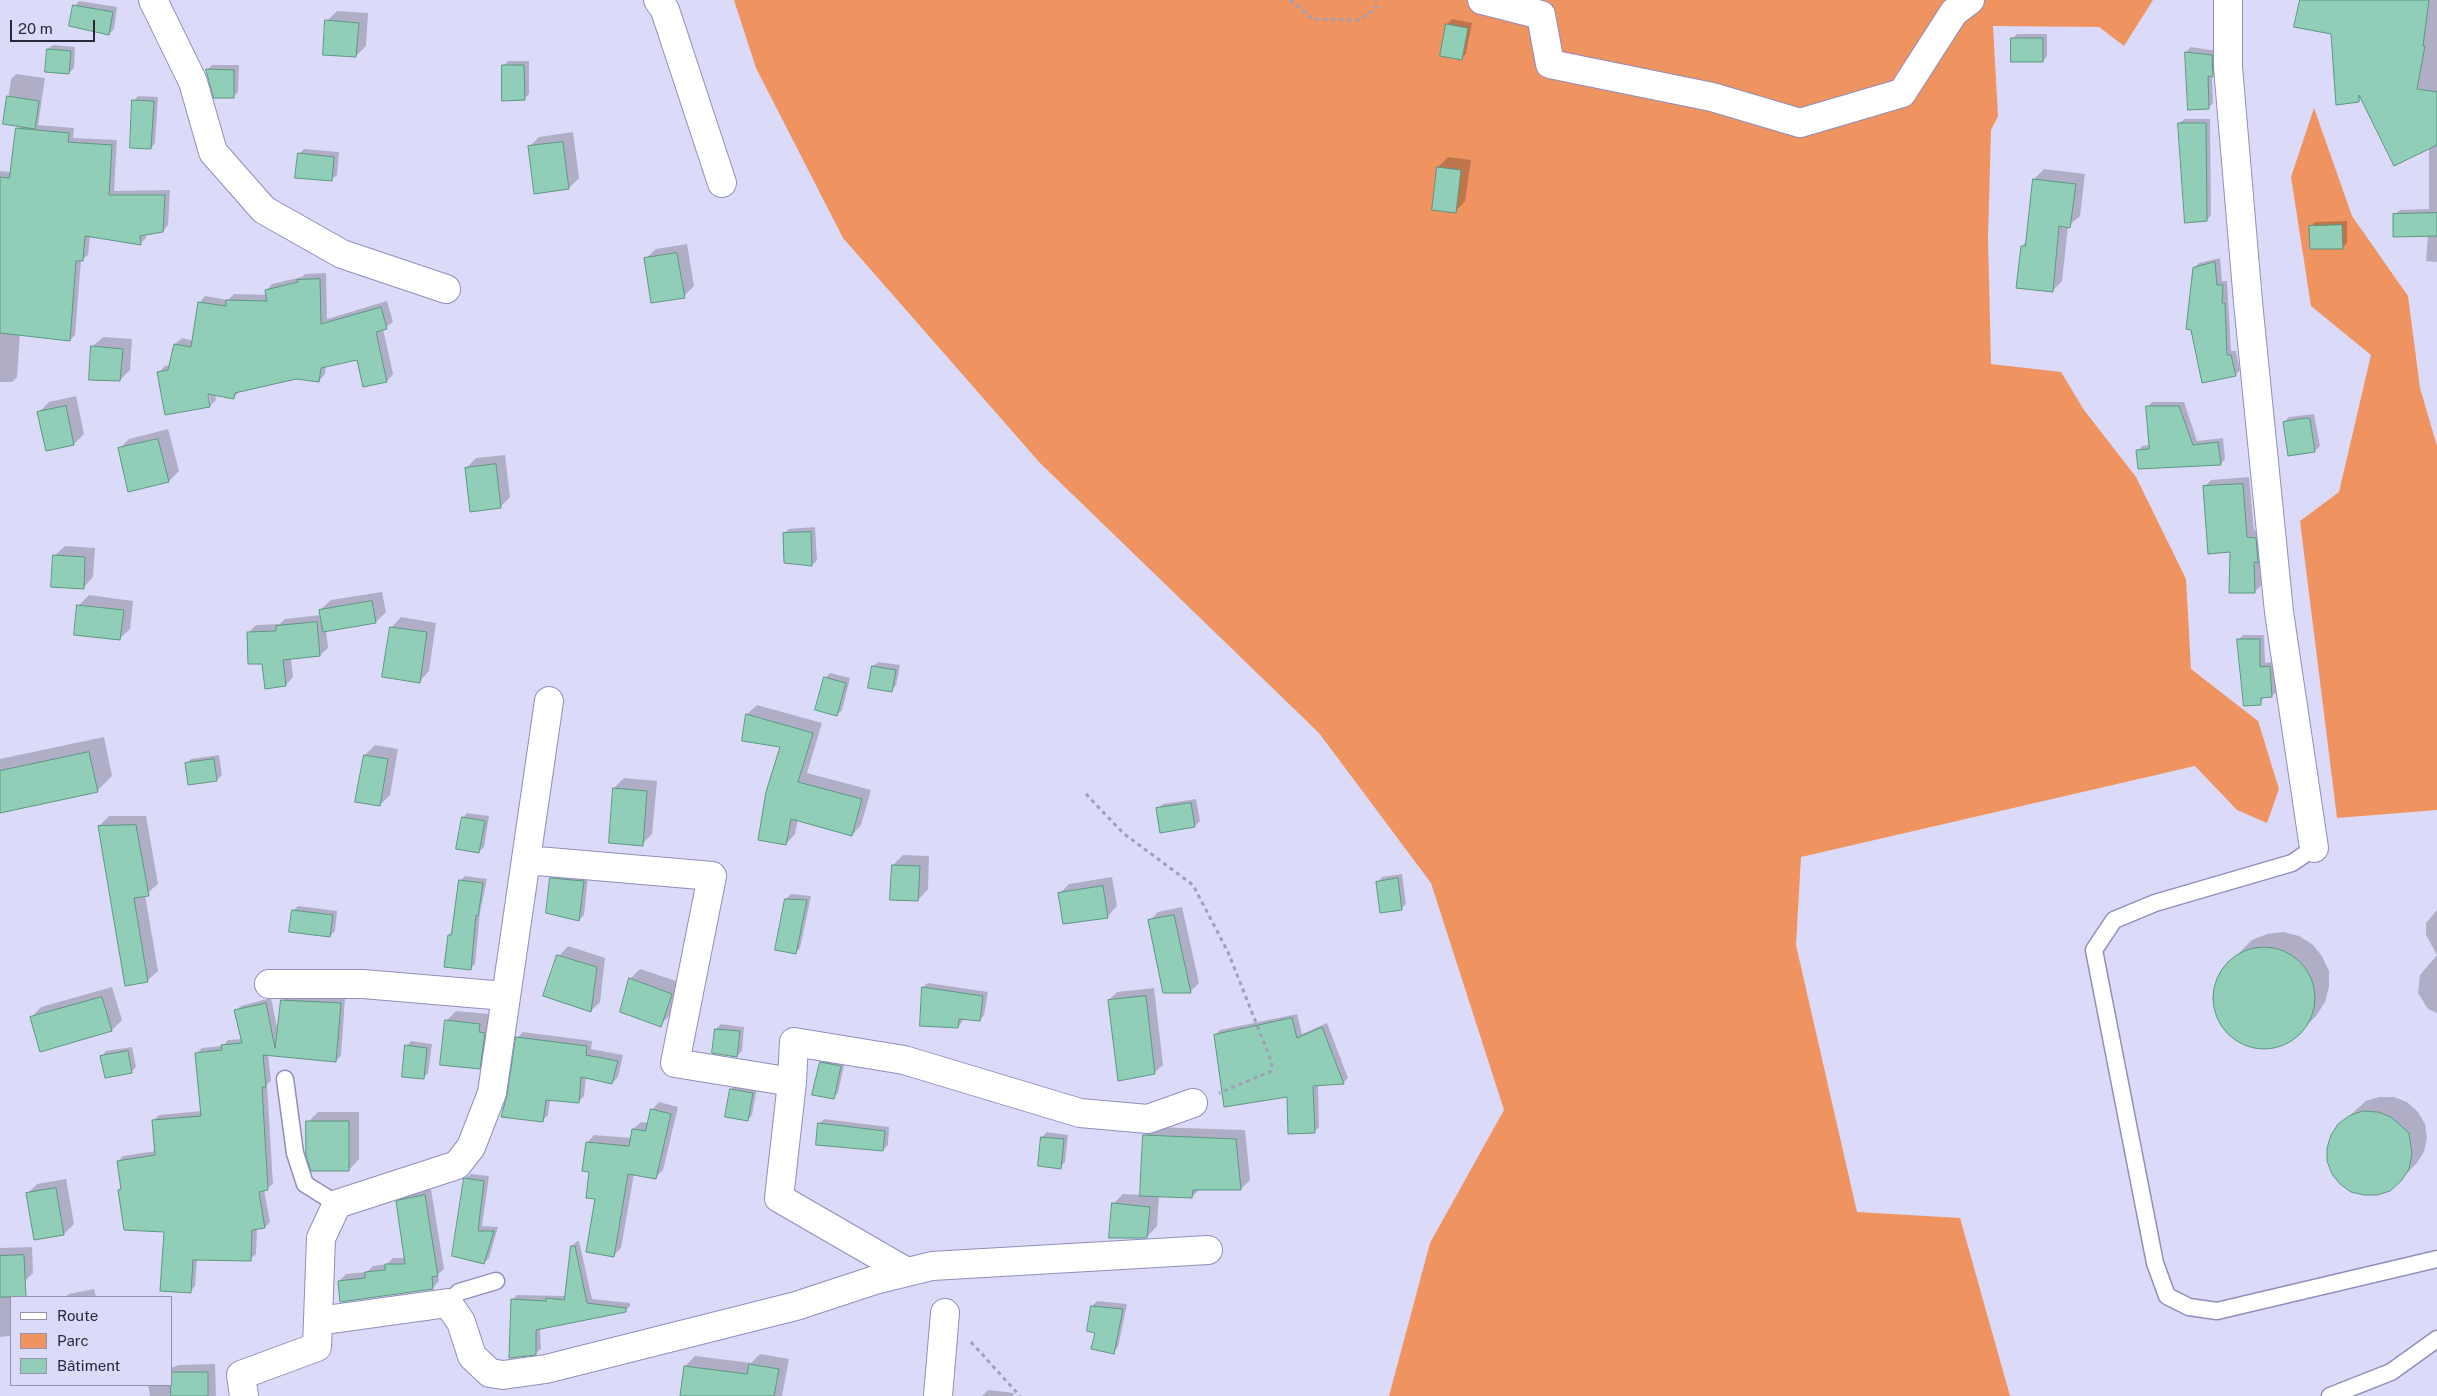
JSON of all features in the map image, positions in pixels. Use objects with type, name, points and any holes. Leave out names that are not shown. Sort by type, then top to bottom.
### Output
[{"type":"street","points":[[153,0],[193,82],[213,152],[264,210],[342,254],[446,289]]},
{"type":"street","points":[[658,0],[664,10],[722,183]]},
{"type":"street","points":[[1482,0],[1541,15],[1550,64],[1712,97],[1800,123],[1902,93],[1954,12],[1970,0]]},
{"type":"street","points":[[2228,0],[2228,67],[2274,564],[2279,612],[2314,848]]},
{"type":"street","points":[[244,1396],[240,1375],[317,1347],[321,1238],[337,1204],[457,1165],[472,1147],[492,1093],[549,701]]},
{"type":"street","points":[[526,860],[712,876],[675,1063],[792,1082]]},
{"type":"street","points":[[269,984],[363,984],[505,996]]},
{"type":"street","points":[[907,1272],[779,1198],[792,1082],[794,1042],[904,1060],[1080,1114],[1148,1119],[1193,1103]]},
{"type":"street","points":[[318,1321],[448,1303],[460,1322],[472,1356],[490,1373],[503,1375],[546,1369],[786,1309],[875,1280],[932,1266],[1208,1250]]},
{"type":"street","points":[[938,1396],[945,1313]]},
{"type":"lane","points":[[2314,848],[2292,863],[2155,903],[2114,920],[2094,950],[2155,1264],[2167,1296],[2189,1307],[2217,1311],[2437,1260]]},
{"type":"lane","points":[[285,1079],[295,1153],[305,1184],[337,1204]]},
{"type":"lane","points":[[448,1303],[459,1292],[496,1280]]},
{"type":"lane","points":[[2330,1396],[2391,1372],[2437,1339]]},
{"type":"path","points":[[1290,0],[1314,19],[1358,20],[1376,9],[1376,0]]},
{"type":"path","points":[[1086,794],[1123,833],[1193,885],[1228,952],[1272,1063],[1272,1072],[1193,1103]]},
{"type":"green space","points":[[734,0],[2153,0],[2124,46],[2099,27],[1993,26],[1998,116],[1991,130],[1988,238],[1991,364],[2061,372],[2084,410],[2136,477],[2186,579],[2191,669],[2258,721],[2279,789],[2267,823],[2237,810],[2195,766],[1801,857],[1796,945],[1857,1212],[1960,1218],[2010,1396],[1389,1396],[1430,1243],[1504,1110],[1431,883],[1319,733],[1040,463],[843,238],[756,68]]},
{"type":"green space","points":[[2314,108],[2352,216],[2408,296],[2420,388],[2437,446],[2437,810],[2337,818],[2300,521],[2339,492],[2371,355],[2311,306],[2291,177]]},
{"type":"building","points":[[2300,0],[2429,0],[2423,46],[2425,46],[2417,89],[2437,92],[2437,145],[2394,166],[2359,95],[2359,102],[2336,105],[2331,34],[2294,27]]},
{"type":"building","points":[[73,5],[113,12],[109,35],[69,26]]},
{"type":"building","points":[[325,20],[359,23],[356,57],[323,55]]},
{"type":"building","points":[[1446,24],[1468,28],[1462,60],[1440,56]]},
{"type":"building","points":[[2011,38],[2043,38],[2043,62],[2011,62]]},
{"type":"building","points":[[47,49],[71,51],[69,74],[45,72]]},
{"type":"building","points":[[2185,52],[2212,55],[2213,77],[2208,76],[2209,109],[2188,110]]},
{"type":"building","points":[[502,65],[524,65],[525,100],[502,101]]},
{"type":"building","points":[[206,69],[234,70],[234,98],[214,98]]},
{"type":"building","points":[[7,96],[39,101],[35,129],[3,124]]},
{"type":"building","points":[[132,100],[154,101],[151,149],[130,148]]},
{"type":"building","points":[[2178,123],[2206,123],[2207,221],[2185,223]]},
{"type":"building","points":[[16,128],[69,133],[68,142],[112,145],[109,195],[165,195],[163,232],[140,236],[141,245],[85,236],[83,261],[76,261],[70,341],[0,333],[0,177],[9,178]]},
{"type":"building","points":[[563,142],[569,189],[534,194],[528,146]]},
{"type":"building","points":[[298,153],[334,157],[332,181],[295,178]]},
{"type":"building","points":[[1437,167],[1461,170],[1456,213],[1432,210]]},
{"type":"building","points":[[2033,179],[2076,184],[2070,228],[2059,226],[2053,292],[2016,288],[2021,246],[2025,246]]},
{"type":"building","points":[[2437,213],[2437,236],[2393,237],[2393,214]]},
{"type":"building","points":[[2342,225],[2343,249],[2310,249],[2309,226]]},
{"type":"building","points":[[677,253],[685,298],[651,303],[644,258]]},
{"type":"building","points":[[2215,262],[2217,285],[2223,285],[2222,303],[2225,303],[2227,355],[2231,355],[2236,376],[2202,383],[2191,330],[2186,329],[2193,268]]},
{"type":"building","points":[[320,279],[321,324],[381,307],[387,329],[376,332],[387,382],[363,387],[357,360],[321,368],[319,382],[296,379],[235,393],[234,399],[208,394],[210,407],[165,415],[157,372],[168,370],[174,344],[191,347],[198,302],[226,306],[226,300],[267,301],[265,290],[298,282],[297,280]]},
{"type":"building","points":[[91,346],[123,349],[120,381],[89,380]]},
{"type":"building","points":[[66,406],[74,445],[46,451],[37,412]]},
{"type":"building","points":[[2146,406],[2179,406],[2193,445],[2218,442],[2221,465],[2138,469],[2136,450],[2149,449]]},
{"type":"building","points":[[2310,419],[2315,452],[2288,456],[2283,422]]},
{"type":"building","points":[[158,439],[169,482],[128,492],[118,448]]},
{"type":"building","points":[[496,464],[501,508],[470,512],[465,468]]},
{"type":"building","points":[[2243,484],[2247,537],[2256,538],[2258,563],[2254,562],[2255,593],[2229,593],[2230,552],[2208,554],[2203,486]]},
{"type":"building","points":[[811,532],[812,566],[784,563],[783,533]]},
{"type":"building","points":[[53,555],[85,557],[84,589],[51,587]]},
{"type":"building","points":[[372,601],[376,623],[323,632],[319,610]]},
{"type":"building","points":[[77,605],[124,610],[120,640],[74,635]]},
{"type":"building","points":[[317,622],[320,656],[283,660],[286,686],[265,689],[262,664],[248,664],[247,632],[276,631],[276,626]]},
{"type":"building","points":[[390,627],[427,632],[420,683],[382,677]]},
{"type":"building","points":[[2237,639],[2260,639],[2260,667],[2270,666],[2272,697],[2261,698],[2261,705],[2244,706]]},
{"type":"building","points":[[872,666],[896,670],[892,692],[868,688]]},
{"type":"building","points":[[824,677],[846,683],[837,716],[815,710]]},
{"type":"building","points":[[746,714],[813,733],[798,782],[862,799],[852,836],[791,819],[786,845],[758,840],[766,792],[780,747],[742,741]]},
{"type":"building","points":[[89,752],[98,792],[0,813],[0,771]]},
{"type":"building","points":[[364,755],[388,759],[380,806],[355,802]]},
{"type":"building","points":[[214,759],[217,781],[188,785],[185,763]]},
{"type":"building","points":[[613,788],[647,791],[643,846],[609,843]]},
{"type":"building","points":[[1191,803],[1195,827],[1160,833],[1156,808]]},
{"type":"building","points":[[462,817],[485,821],[479,853],[456,849]]},
{"type":"building","points":[[136,825],[149,896],[134,898],[148,982],[125,986],[98,826]]},
{"type":"building","points":[[892,865],[920,866],[918,901],[890,900]]},
{"type":"building","points":[[550,878],[584,881],[579,921],[546,913]]},
{"type":"building","points":[[1398,878],[1402,910],[1380,913],[1376,882]]},
{"type":"building","points":[[459,880],[483,883],[478,916],[476,915],[471,970],[444,967]]},
{"type":"building","points":[[1103,886],[1108,918],[1063,924],[1058,893]]},
{"type":"building","points":[[785,899],[807,900],[796,954],[775,950]]},
{"type":"building","points":[[292,910],[333,915],[330,937],[289,932]]},
{"type":"building","points":[[1174,915],[1191,993],[1163,993],[1148,920]]},
{"type":"building","points":[[2264,947],[2283,951],[2300,962],[2311,979],[2315,998],[2311,1017],[2300,1034],[2283,1045],[2264,1049],[2245,1045],[2228,1034],[2217,1017],[2213,998],[2217,979],[2228,962],[2245,951]]},
{"type":"building","points":[[557,955],[597,967],[591,1012],[543,996]]},
{"type":"building","points":[[629,978],[672,994],[661,1027],[620,1012]]},
{"type":"building","points":[[922,987],[983,996],[980,1021],[959,1019],[958,1028],[920,1026]]},
{"type":"building","points":[[1146,996],[1155,1074],[1118,1081],[1108,1000]]},
{"type":"building","points":[[102,997],[112,1031],[40,1052],[30,1017]]},
{"type":"building","points":[[281,1000],[341,1003],[336,1062],[263,1055],[266,1087],[262,1087],[268,1190],[259,1192],[265,1228],[252,1230],[251,1261],[193,1260],[191,1293],[160,1291],[164,1232],[124,1230],[118,1190],[121,1189],[117,1161],[155,1155],[152,1120],[201,1116],[195,1053],[222,1050],[221,1045],[242,1043],[234,1010],[266,1003],[275,1048]]},
{"type":"building","points":[[1292,1018],[1297,1038],[1322,1027],[1344,1084],[1313,1086],[1315,1133],[1288,1134],[1287,1097],[1224,1107],[1214,1035]]},
{"type":"building","points":[[445,1020],[480,1024],[479,1032],[485,1033],[480,1069],[440,1065]]},
{"type":"building","points":[[715,1029],[740,1031],[737,1057],[712,1053]]},
{"type":"building","points":[[516,1037],[587,1046],[586,1055],[618,1061],[612,1084],[581,1077],[579,1103],[546,1100],[543,1122],[501,1117],[507,1095]]},
{"type":"building","points":[[405,1045],[427,1048],[424,1079],[402,1077]]},
{"type":"building","points":[[128,1051],[132,1073],[105,1078],[100,1056]]},
{"type":"building","points":[[820,1062],[841,1066],[834,1099],[812,1095]]},
{"type":"building","points":[[730,1089],[753,1093],[748,1121],[725,1117]]},
{"type":"building","points":[[651,1109],[671,1114],[656,1179],[628,1174],[614,1257],[586,1252],[595,1199],[586,1198],[589,1172],[582,1171],[586,1142],[629,1146],[632,1129],[645,1131]]},
{"type":"building","points":[[2363,1111],[2378,1112],[2391,1117],[2409,1133],[2412,1154],[2409,1169],[2401,1181],[2390,1191],[2377,1195],[2351,1192],[2340,1184],[2332,1174],[2327,1161],[2327,1148],[2331,1135],[2338,1124],[2349,1116]]},
{"type":"building","points":[[306,1121],[349,1121],[349,1171],[311,1171],[306,1156]]},
{"type":"building","points":[[818,1123],[885,1131],[883,1151],[816,1145]]},
{"type":"building","points":[[1143,1135],[1236,1139],[1241,1190],[1193,1190],[1192,1198],[1140,1196]]},
{"type":"building","points":[[1041,1137],[1064,1139],[1061,1169],[1038,1166]]},
{"type":"building","points":[[464,1178],[484,1181],[478,1231],[494,1231],[484,1264],[452,1256]]},
{"type":"building","points":[[56,1188],[64,1235],[34,1240],[26,1193]]},
{"type":"building","points":[[425,1195],[438,1276],[432,1277],[433,1289],[340,1302],[338,1281],[365,1278],[365,1272],[385,1270],[385,1264],[405,1264],[396,1201]]},
{"type":"building","points":[[1112,1203],[1150,1207],[1147,1238],[1109,1238]]},
{"type":"building","points":[[571,1246],[575,1246],[587,1303],[626,1308],[626,1312],[536,1330],[536,1355],[509,1358],[511,1299],[546,1301],[546,1298],[564,1300]]},
{"type":"building","points":[[24,1255],[26,1296],[0,1297],[0,1256]]},
{"type":"building","points":[[1091,1306],[1123,1309],[1114,1354],[1091,1349],[1095,1333],[1087,1331]]},
{"type":"building","points":[[749,1364],[779,1369],[774,1396],[680,1396],[684,1366],[747,1374]]},
{"type":"building","points":[[172,1372],[208,1372],[208,1396],[171,1396]]}]
